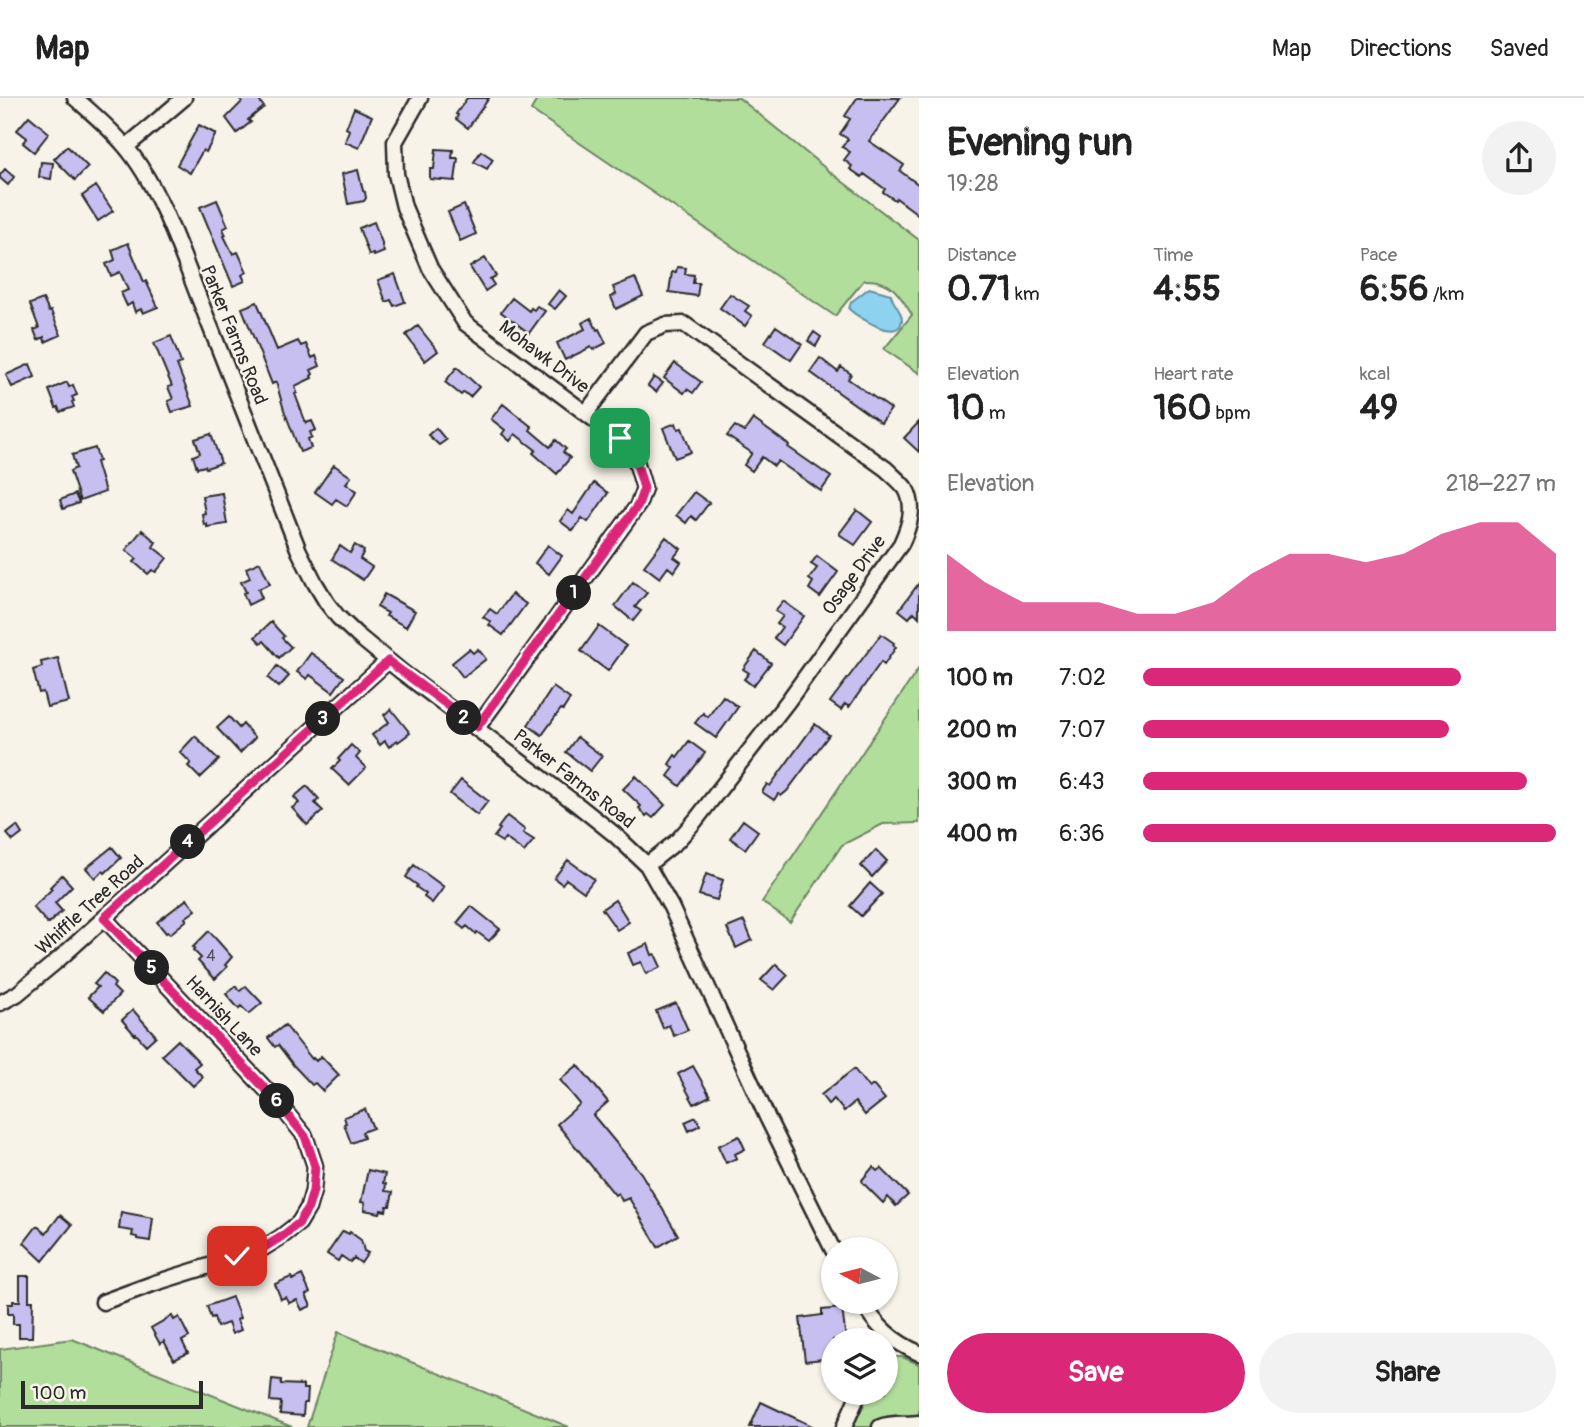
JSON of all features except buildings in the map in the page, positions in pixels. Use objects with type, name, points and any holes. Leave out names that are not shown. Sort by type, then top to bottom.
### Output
[{"type":"street","name":"Parker Farms Road","points":[[75,98],[126,147],[160,204],[299,551],[315,583],[338,617],[357,635],[614,834],[647,865],[671,907],[768,1119],[827,1237]]},
{"type":"street","points":[[126,147],[184,98]]},
{"type":"street","name":"Mohawk Drive","points":[[420,98],[394,142],[396,174],[404,207],[430,268],[465,323],[620,438],[636,461],[644,488],[638,505],[477,727]]},
{"type":"street","name":"Osage Drive","points":[[586,413],[646,332],[666,325],[684,324],[886,469],[906,490],[911,506],[909,526],[901,544],[788,701],[695,821],[677,841],[647,865]]},
{"type":"street","name":"Whiffle Tree Road","points":[[0,1003],[18,994],[58,960],[388,661]]},
{"type":"street","name":"Harnish Lane","points":[[103,1301],[260,1250],[281,1237],[299,1223],[308,1208],[313,1191],[315,1166],[305,1136],[274,1098],[104,918]]},
{"type":"street","points":[[898,1345],[919,1353]]},
{"type":"street","points":[[844,1427],[854,1405]]},
{"type":"street","points":[[880,1427],[890,1423],[919,1423]]},
{"type":"green space","points":[[538,98],[739,98],[919,240],[919,373],[884,349],[912,315],[903,300],[888,285],[864,280],[835,316],[531,110]]},
{"type":"green space","points":[[919,668],[919,823],[883,824],[842,845],[790,922],[762,902]]},
{"type":"green space","points":[[338,1332],[569,1427],[307,1427]]},
{"type":"green space","points":[[72,1339],[292,1427],[0,1427],[0,1349]]},
{"type":"green space","points":[[898,1357],[919,1364],[919,1427],[853,1427],[863,1405],[898,1405]]},
{"type":"water","points":[[869,288],[891,294],[902,316],[899,327],[894,330],[878,327],[849,309],[851,302]]},
{"type":"route","points":[[237,1256],[260,1250],[281,1237],[299,1223],[308,1208],[313,1191],[315,1166],[305,1136],[274,1098],[104,918],[388,661],[477,727],[638,505],[644,488],[636,461],[620,438]]}]
